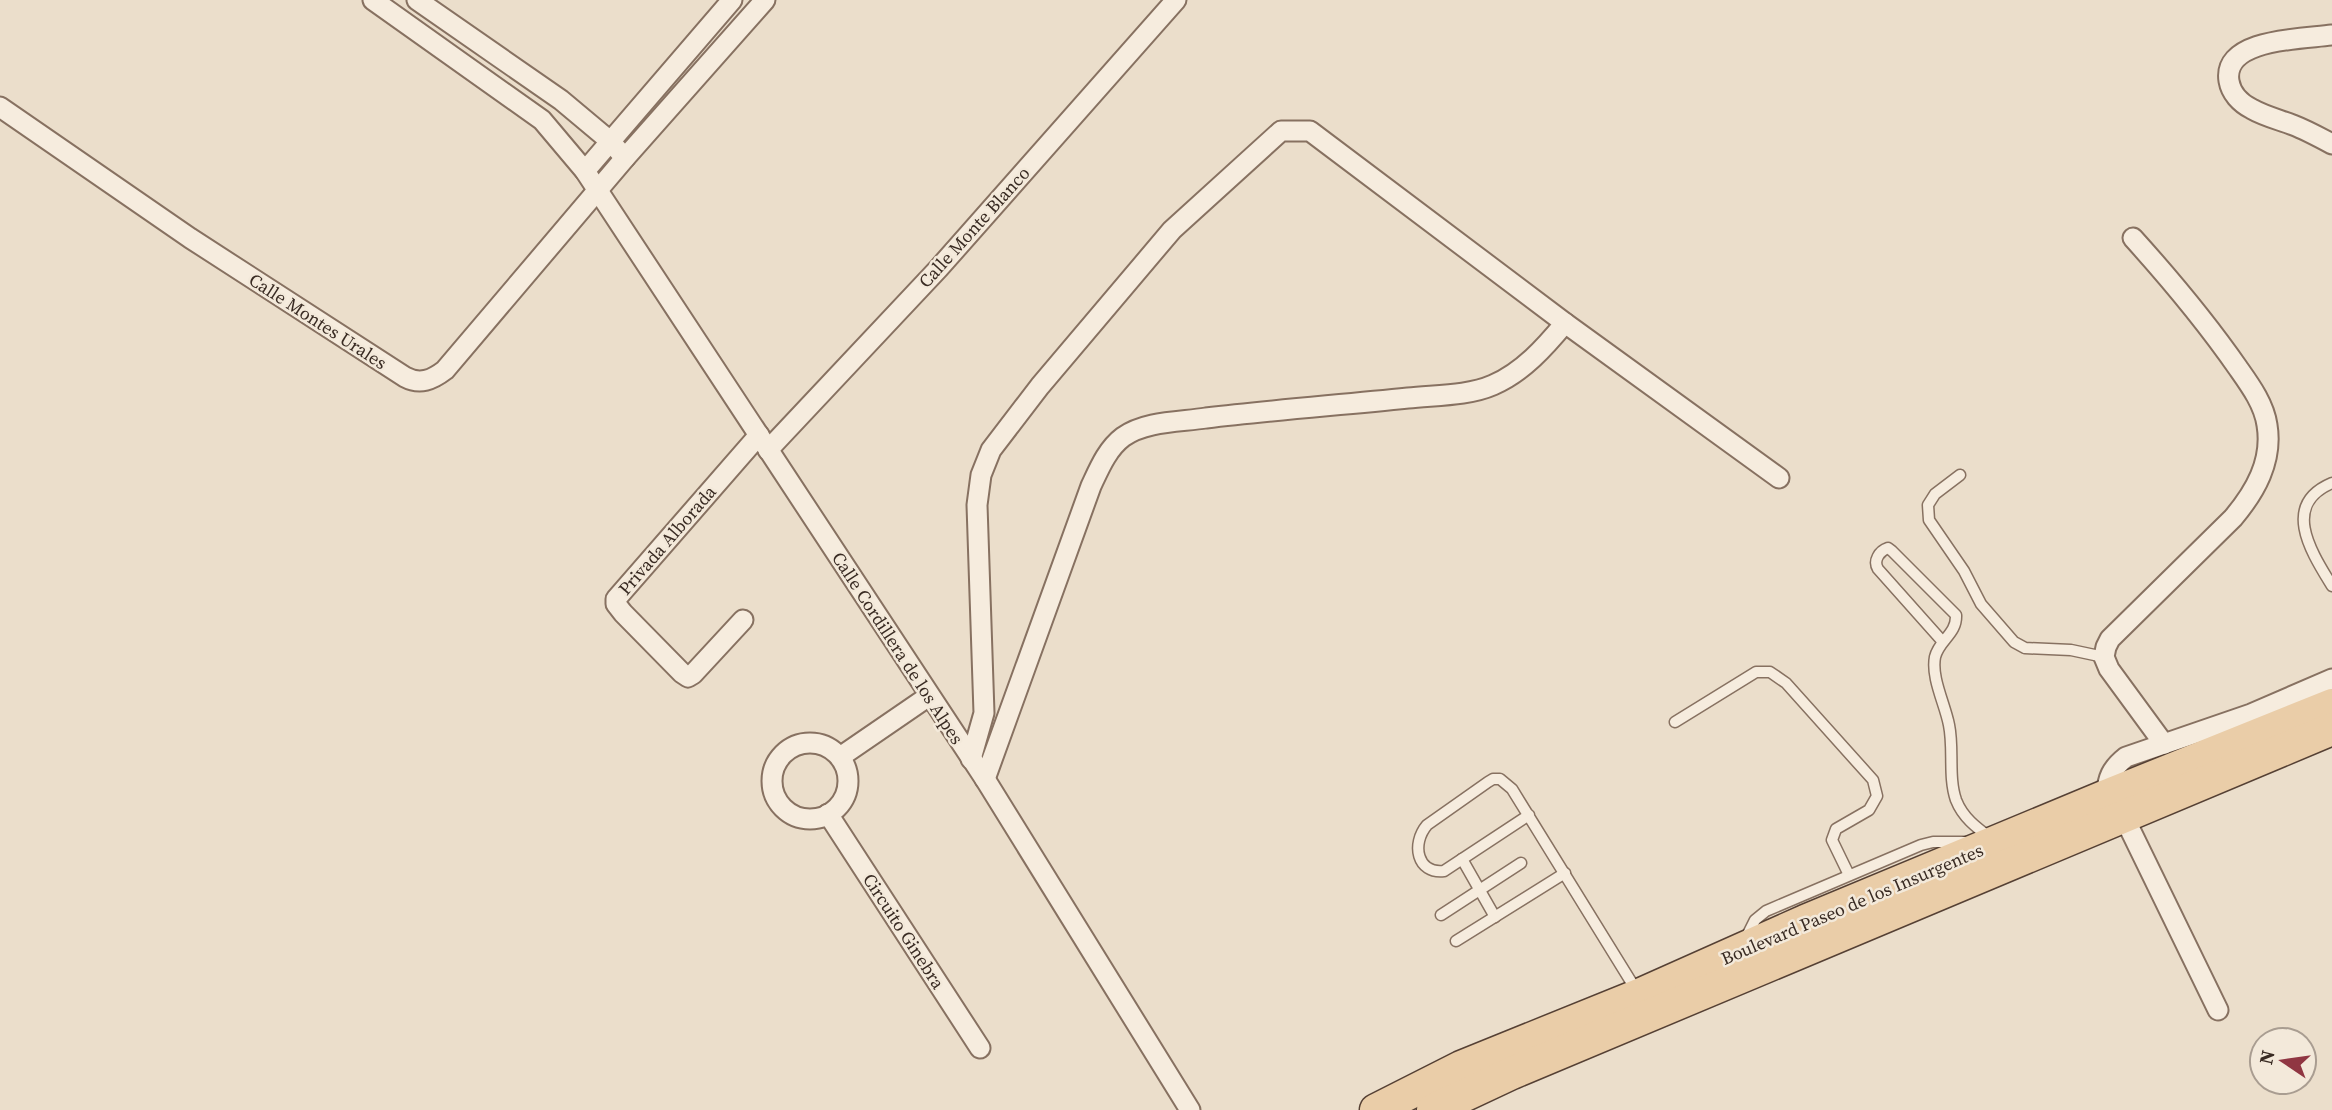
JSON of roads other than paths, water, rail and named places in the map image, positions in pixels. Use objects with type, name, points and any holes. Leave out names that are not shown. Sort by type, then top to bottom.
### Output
[{"type":"main road","name":"Boulevard Paseo de los Insurgentes","points":[[1433,1110],[1465,1101],[2114,805],[2330,692]]},
{"type":"main road","name":"Boulevard Paseo de los Insurgentes","points":[[1376,1110],[1461,1067],[1639,995],[1805,921],[1994,844],[2332,729]]},
{"type":"street","name":"Calle Cordillera de los Alpes","points":[[373,0],[542,120],[585,170],[985,779],[1190,1110]]},
{"type":"street","points":[[417,0],[561,100],[610,141],[625,158]]},
{"type":"street","points":[[585,170],[732,0]]},
{"type":"street","points":[[597,191],[765,0]]},
{"type":"street","name":"Calle Monte Blanco","points":[[763,442],[939,268],[1176,0]]},
{"type":"street","points":[[2327,136],[2252,109],[2236,98],[2228,74],[2232,60],[2242,51],[2258,46],[2332,35]]},
{"type":"street","name":"Calle Montes Urales","points":[[0,107],[190,238],[413,381],[427,381],[445,370],[597,191]]},
{"type":"street","points":[[971,759],[984,713],[976,505],[981,475],[991,450],[1040,386],[1172,230],[1241,164],[1281,131],[1310,131],[1565,323],[1779,478]]},
{"type":"street","points":[[2133,238],[2222,345],[2260,402],[2267,424],[2266,462],[2248,500],[2105,646],[2104,657],[2109,668],[2164,744]]},
{"type":"street","points":[[985,779],[1091,486],[1108,454],[1124,436],[1160,424],[1435,395],[1492,386],[1528,363],[1565,323]]},
{"type":"street","name":"Privada Alborada","points":[[743,620],[688,677],[623,613],[615,599],[763,442]]},
{"type":"street","points":[[2218,1010],[2114,805],[2107,780],[2112,768],[2126,757],[2251,714],[2330,692]]},
{"type":"street","points":[[840,757],[929,696]]},
{"type":"street","points":[[814,743],[840,757],[848,777],[846,792],[839,804],[828,814],[814,818],[793,814],[777,799],[773,777],[777,762],[793,747],[814,743]]},
{"type":"street","name":"Circuito Ginebra","points":[[828,814],[980,1048]]},
{"type":"lane","points":[[1960,475],[1935,494],[1928,505],[1930,520],[1964,571],[1981,604],[2014,642],[2025,648],[2071,650],[2104,657]]},
{"type":"lane","points":[[2332,482],[2318,489],[2306,507],[2303,529],[2312,552],[2332,586]]},
{"type":"lane","points":[[1943,642],[1878,569],[1876,559],[1884,550],[1888,548],[1892,551],[1956,615],[1954,631],[1943,642],[1936,655],[1935,670],[1950,726],[1955,797],[1962,813],[1994,844]]},
{"type":"lane","points":[[1675,722],[1756,672],[1770,673],[1786,683],[1873,780],[1877,796],[1869,810],[1836,829],[1832,839],[1849,876]]},
{"type":"lane","points":[[1530,815],[1444,871],[1429,869],[1417,846],[1427,825],[1488,782],[1493,779],[1507,783],[1530,815],[1639,995]]},
{"type":"lane","points":[[1741,951],[1751,926],[1762,914],[1849,876],[1933,842],[1994,844]]},
{"type":"lane","points":[[1462,859],[1495,917]]},
{"type":"lane","points":[[1441,915],[1521,863]]},
{"type":"lane","points":[[1456,941],[1565,873]]}]
